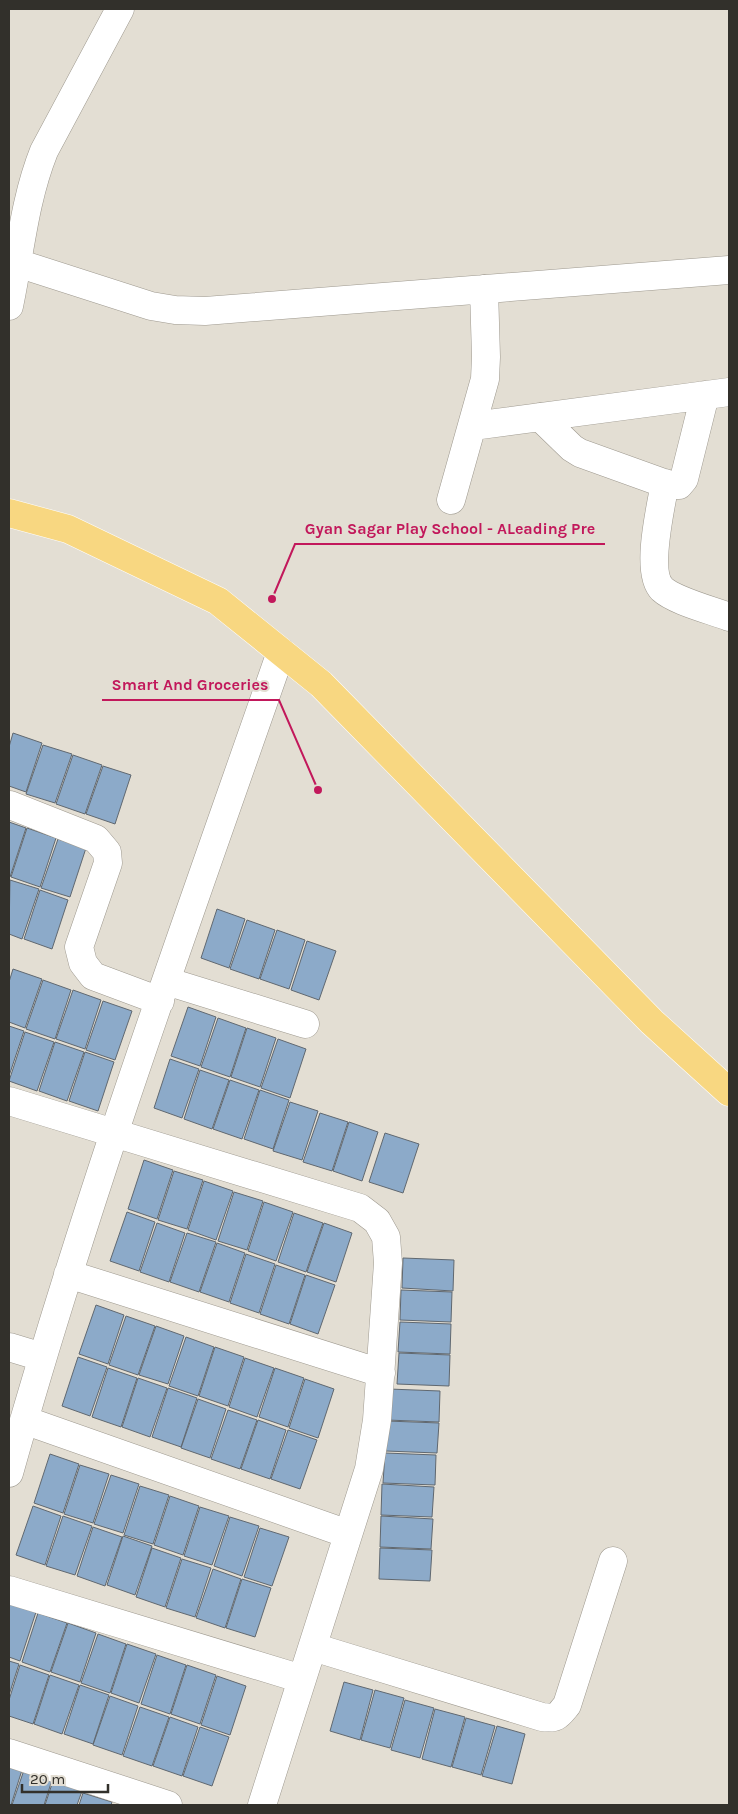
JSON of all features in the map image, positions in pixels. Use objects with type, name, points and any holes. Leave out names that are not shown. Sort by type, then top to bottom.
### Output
[{"type":"main road","points":[[9,513],[68,529],[218,601],[321,684],[652,1022],[729,1092]]},
{"type":"street","points":[[9,305],[27,208],[37,169],[44,151],[120,9]]},
{"type":"street","points":[[17,263],[151,306],[175,310],[205,310],[729,270]]},
{"type":"street","points":[[451,500],[484,379],[486,357],[484,289]]},
{"type":"street","points":[[472,426],[717,393],[684,478],[678,485],[665,483],[580,453],[572,448],[540,417]]},
{"type":"street","points":[[665,483],[653,562],[655,576],[661,588],[673,596],[729,617]]},
{"type":"street","points":[[9,1473],[42,1357],[113,1133],[281,652]]},
{"type":"street","points":[[10,805],[96,839],[107,852],[108,863],[80,947],[83,963],[93,976],[305,1024]]},
{"type":"street","points":[[9,1101],[360,1208],[377,1220],[386,1237],[388,1263],[381,1373],[377,1420],[369,1469],[262,1805]]},
{"type":"street","points":[[68,1274],[381,1373]]},
{"type":"street","points":[[9,1346],[42,1357]]},
{"type":"street","points":[[24,1420],[348,1534]]},
{"type":"street","points":[[313,1647],[542,1717],[551,1718],[559,1716],[567,1705],[614,1560]]},
{"type":"street","points":[[9,1590],[302,1679]]},
{"type":"street","points":[[9,1753],[168,1805]]},
{"type":"building","points":[[13,733],[42,743],[26,792],[9,786],[9,747]]},
{"type":"building","points":[[43,745],[72,754],[55,803],[26,794]]},
{"type":"building","points":[[73,755],[102,765],[85,814],[56,804]]},
{"type":"building","points":[[103,766],[131,775],[115,824],[86,814]]},
{"type":"building","points":[[9,822],[26,828],[10,877],[9,876]]},
{"type":"building","points":[[27,828],[56,838],[40,887],[11,877]]},
{"type":"building","points":[[58,839],[86,848],[70,897],[41,888]]},
{"type":"building","points":[[10,880],[39,889],[22,939],[9,934]]},
{"type":"building","points":[[40,890],[68,900],[52,949],[24,939]]},
{"type":"building","points":[[217,909],[245,919],[229,968],[201,958]]},
{"type":"building","points":[[247,920],[275,930],[259,979],[230,969]]},
{"type":"building","points":[[277,930],[305,940],[289,989],[260,979]]},
{"type":"building","points":[[307,941],[336,951],[319,1000],[291,990]]},
{"type":"building","points":[[13,969],[42,979],[25,1028],[9,1022],[9,982]]},
{"type":"building","points":[[43,980],[71,990],[55,1039],[26,1029]]},
{"type":"building","points":[[73,990],[101,1000],[85,1049],[56,1039]]},
{"type":"building","points":[[103,1001],[132,1011],[115,1060],[86,1050]]},
{"type":"building","points":[[188,1007],[216,1017],[200,1066],[171,1056]]},
{"type":"building","points":[[218,1018],[246,1028],[230,1077],[201,1067]]},
{"type":"building","points":[[9,1026],[24,1031],[9,1076]]},
{"type":"building","points":[[247,1028],[276,1038],[260,1087],[231,1077]]},
{"type":"building","points":[[25,1032],[54,1042],[37,1091],[9,1081]]},
{"type":"building","points":[[278,1039],[306,1049],[290,1098],[261,1088]]},
{"type":"building","points":[[55,1042],[84,1052],[67,1101],[39,1091]]},
{"type":"building","points":[[85,1052],[114,1062],[98,1111],[69,1101]]},
{"type":"building","points":[[170,1059],[199,1069],[182,1118],[154,1108]]},
{"type":"building","points":[[200,1070],[229,1080],[212,1129],[184,1119]]},
{"type":"building","points":[[230,1080],[259,1090],[242,1139],[213,1129]]},
{"type":"building","points":[[260,1090],[289,1100],[273,1149],[244,1139]]},
{"type":"building","points":[[290,1102],[318,1111],[302,1160],[273,1151]]},
{"type":"building","points":[[320,1113],[348,1122],[332,1171],[303,1162]]},
{"type":"building","points":[[349,1122],[378,1132],[362,1181],[333,1171]]},
{"type":"building","points":[[385,1133],[419,1144],[403,1193],[369,1182]]},
{"type":"building","points":[[144,1160],[173,1170],[157,1219],[128,1209]]},
{"type":"building","points":[[174,1171],[203,1180],[187,1229],[158,1220]]},
{"type":"building","points":[[204,1181],[233,1191],[216,1240],[188,1230]]},
{"type":"building","points":[[234,1192],[263,1201],[247,1250],[218,1241]]},
{"type":"building","points":[[264,1202],[293,1212],[276,1261],[248,1251]]},
{"type":"building","points":[[127,1212],[155,1222],[139,1271],[110,1261]]},
{"type":"building","points":[[294,1213],[323,1223],[306,1272],[278,1262]]},
{"type":"building","points":[[157,1223],[185,1233],[169,1282],[140,1272]]},
{"type":"building","points":[[324,1223],[352,1233],[336,1282],[307,1272]]},
{"type":"building","points":[[187,1233],[216,1242],[199,1292],[170,1282]]},
{"type":"building","points":[[217,1243],[245,1253],[229,1302],[200,1292]]},
{"type":"building","points":[[246,1254],[275,1264],[259,1313],[230,1303]]},
{"type":"building","points":[[403,1258],[454,1260],[453,1291],[402,1288]]},
{"type":"building","points":[[276,1265],[305,1275],[289,1324],[260,1314]]},
{"type":"building","points":[[306,1275],[335,1285],[318,1334],[290,1324]]},
{"type":"building","points":[[401,1290],[452,1292],[451,1322],[400,1320]]},
{"type":"building","points":[[96,1305],[124,1315],[108,1364],[79,1354]]},
{"type":"building","points":[[126,1316],[155,1326],[138,1375],[109,1365]]},
{"type":"building","points":[[400,1322],[451,1324],[450,1354],[398,1352]]},
{"type":"building","points":[[156,1326],[184,1336],[168,1384],[139,1375]]},
{"type":"building","points":[[186,1337],[214,1347],[198,1396],[169,1386]]},
{"type":"building","points":[[215,1347],[244,1357],[228,1406],[199,1396]]},
{"type":"building","points":[[399,1353],[450,1355],[449,1386],[397,1384]]},
{"type":"building","points":[[78,1357],[107,1367],[90,1416],[62,1406]]},
{"type":"building","points":[[245,1358],[274,1368],[257,1417],[229,1407]]},
{"type":"building","points":[[108,1368],[137,1378],[121,1427],[92,1417]]},
{"type":"building","points":[[275,1368],[304,1378],[288,1427],[259,1417]]},
{"type":"building","points":[[138,1378],[167,1388],[150,1437],[122,1427]]},
{"type":"building","points":[[305,1379],[334,1389],[318,1438],[289,1428]]},
{"type":"building","points":[[168,1388],[197,1398],[181,1447],[152,1437]]},
{"type":"building","points":[[389,1389],[440,1391],[439,1422],[387,1420]]},
{"type":"building","points":[[198,1399],[226,1409],[210,1458],[181,1448]]},
{"type":"building","points":[[228,1410],[257,1420],[240,1469],[211,1459]]},
{"type":"building","points":[[258,1420],[286,1430],[270,1479],[241,1469]]},
{"type":"building","points":[[387,1421],[439,1423],[437,1453],[386,1451]]},
{"type":"building","points":[[288,1430],[317,1440],[300,1489],[271,1479]]},
{"type":"building","points":[[385,1453],[436,1455],[435,1485],[383,1483]]},
{"type":"building","points":[[50,1454],[79,1464],[63,1513],[34,1503]]},
{"type":"building","points":[[80,1465],[109,1474],[93,1523],[64,1514]]},
{"type":"building","points":[[111,1475],[139,1484],[123,1533],[94,1524]]},
{"type":"building","points":[[382,1484],[434,1487],[432,1517],[381,1515]]},
{"type":"building","points":[[140,1486],[169,1495],[153,1544],[124,1535]]},
{"type":"building","points":[[170,1496],[199,1506],[183,1555],[154,1545]]},
{"type":"building","points":[[33,1506],[61,1516],[45,1565],[16,1555]]},
{"type":"building","points":[[200,1507],[229,1516],[212,1565],[184,1556]]},
{"type":"building","points":[[63,1516],[92,1526],[75,1575],[46,1566]]},
{"type":"building","points":[[381,1516],[433,1519],[431,1549],[380,1547]]},
{"type":"building","points":[[230,1517],[259,1526],[242,1576],[214,1566]]},
{"type":"building","points":[[93,1527],[122,1537],[105,1586],[77,1576]]},
{"type":"building","points":[[260,1528],[289,1537],[272,1586],[244,1577]]},
{"type":"building","points":[[123,1536],[152,1546],[135,1595],[107,1585]]},
{"type":"building","points":[[152,1548],[181,1558],[165,1607],[136,1597]]},
{"type":"building","points":[[380,1548],[432,1550],[430,1581],[379,1579]]},
{"type":"building","points":[[182,1559],[211,1568],[195,1617],[166,1608]]},
{"type":"building","points":[[213,1569],[241,1579],[225,1628],[196,1618]]},
{"type":"building","points":[[242,1579],[271,1588],[255,1637],[226,1628]]},
{"type":"building","points":[[9,1602],[36,1612],[20,1661],[9,1657]]},
{"type":"building","points":[[38,1613],[67,1623],[50,1672],[22,1662]]},
{"type":"building","points":[[68,1623],[96,1633],[80,1682],[51,1672]]},
{"type":"building","points":[[98,1634],[126,1644],[110,1693],[81,1683]]},
{"type":"building","points":[[127,1644],[156,1654],[139,1703],[111,1693]]},
{"type":"building","points":[[157,1655],[186,1665],[170,1714],[141,1704]]},
{"type":"building","points":[[9,1661],[19,1664],[9,1695]]},
{"type":"building","points":[[20,1665],[49,1675],[33,1724],[9,1716],[9,1700]]},
{"type":"building","points":[[187,1665],[216,1675],[200,1724],[171,1714]]},
{"type":"building","points":[[50,1675],[79,1685],[62,1734],[34,1724]]},
{"type":"building","points":[[217,1676],[246,1686],[230,1735],[201,1725]]},
{"type":"building","points":[[344,1682],[373,1690],[360,1740],[330,1731]]},
{"type":"building","points":[[80,1685],[109,1695],[93,1744],[64,1734]]},
{"type":"building","points":[[375,1690],[404,1698],[390,1748],[361,1740]]},
{"type":"building","points":[[110,1696],[138,1706],[122,1755],[93,1745]]},
{"type":"building","points":[[405,1700],[434,1708],[420,1758],[391,1750]]},
{"type":"building","points":[[140,1707],[169,1717],[152,1766],[123,1756]]},
{"type":"building","points":[[435,1709],[465,1717],[451,1767],[422,1759]]},
{"type":"building","points":[[170,1717],[198,1727],[182,1776],[153,1766]]},
{"type":"building","points":[[466,1718],[495,1726],[481,1775],[452,1767]]},
{"type":"building","points":[[497,1726],[525,1734],[512,1784],[482,1776]]},
{"type":"building","points":[[200,1727],[229,1737],[212,1786],[183,1776]]},
{"type":"building","points":[[9,1765],[22,1770],[11,1805],[9,1805]]},
{"type":"building","points":[[24,1770],[52,1780],[44,1805],[12,1805]]},
{"type":"building","points":[[53,1781],[82,1791],[77,1805],[45,1805]]},
{"type":"building","points":[[83,1793],[112,1802],[111,1805],[79,1805]]},
{"type":"place","name":"Gyan Sagar Play School - ALeading Pre","points":[[272,599]]},
{"type":"place","name":"Smart And Groceries","points":[[318,790]]}]
